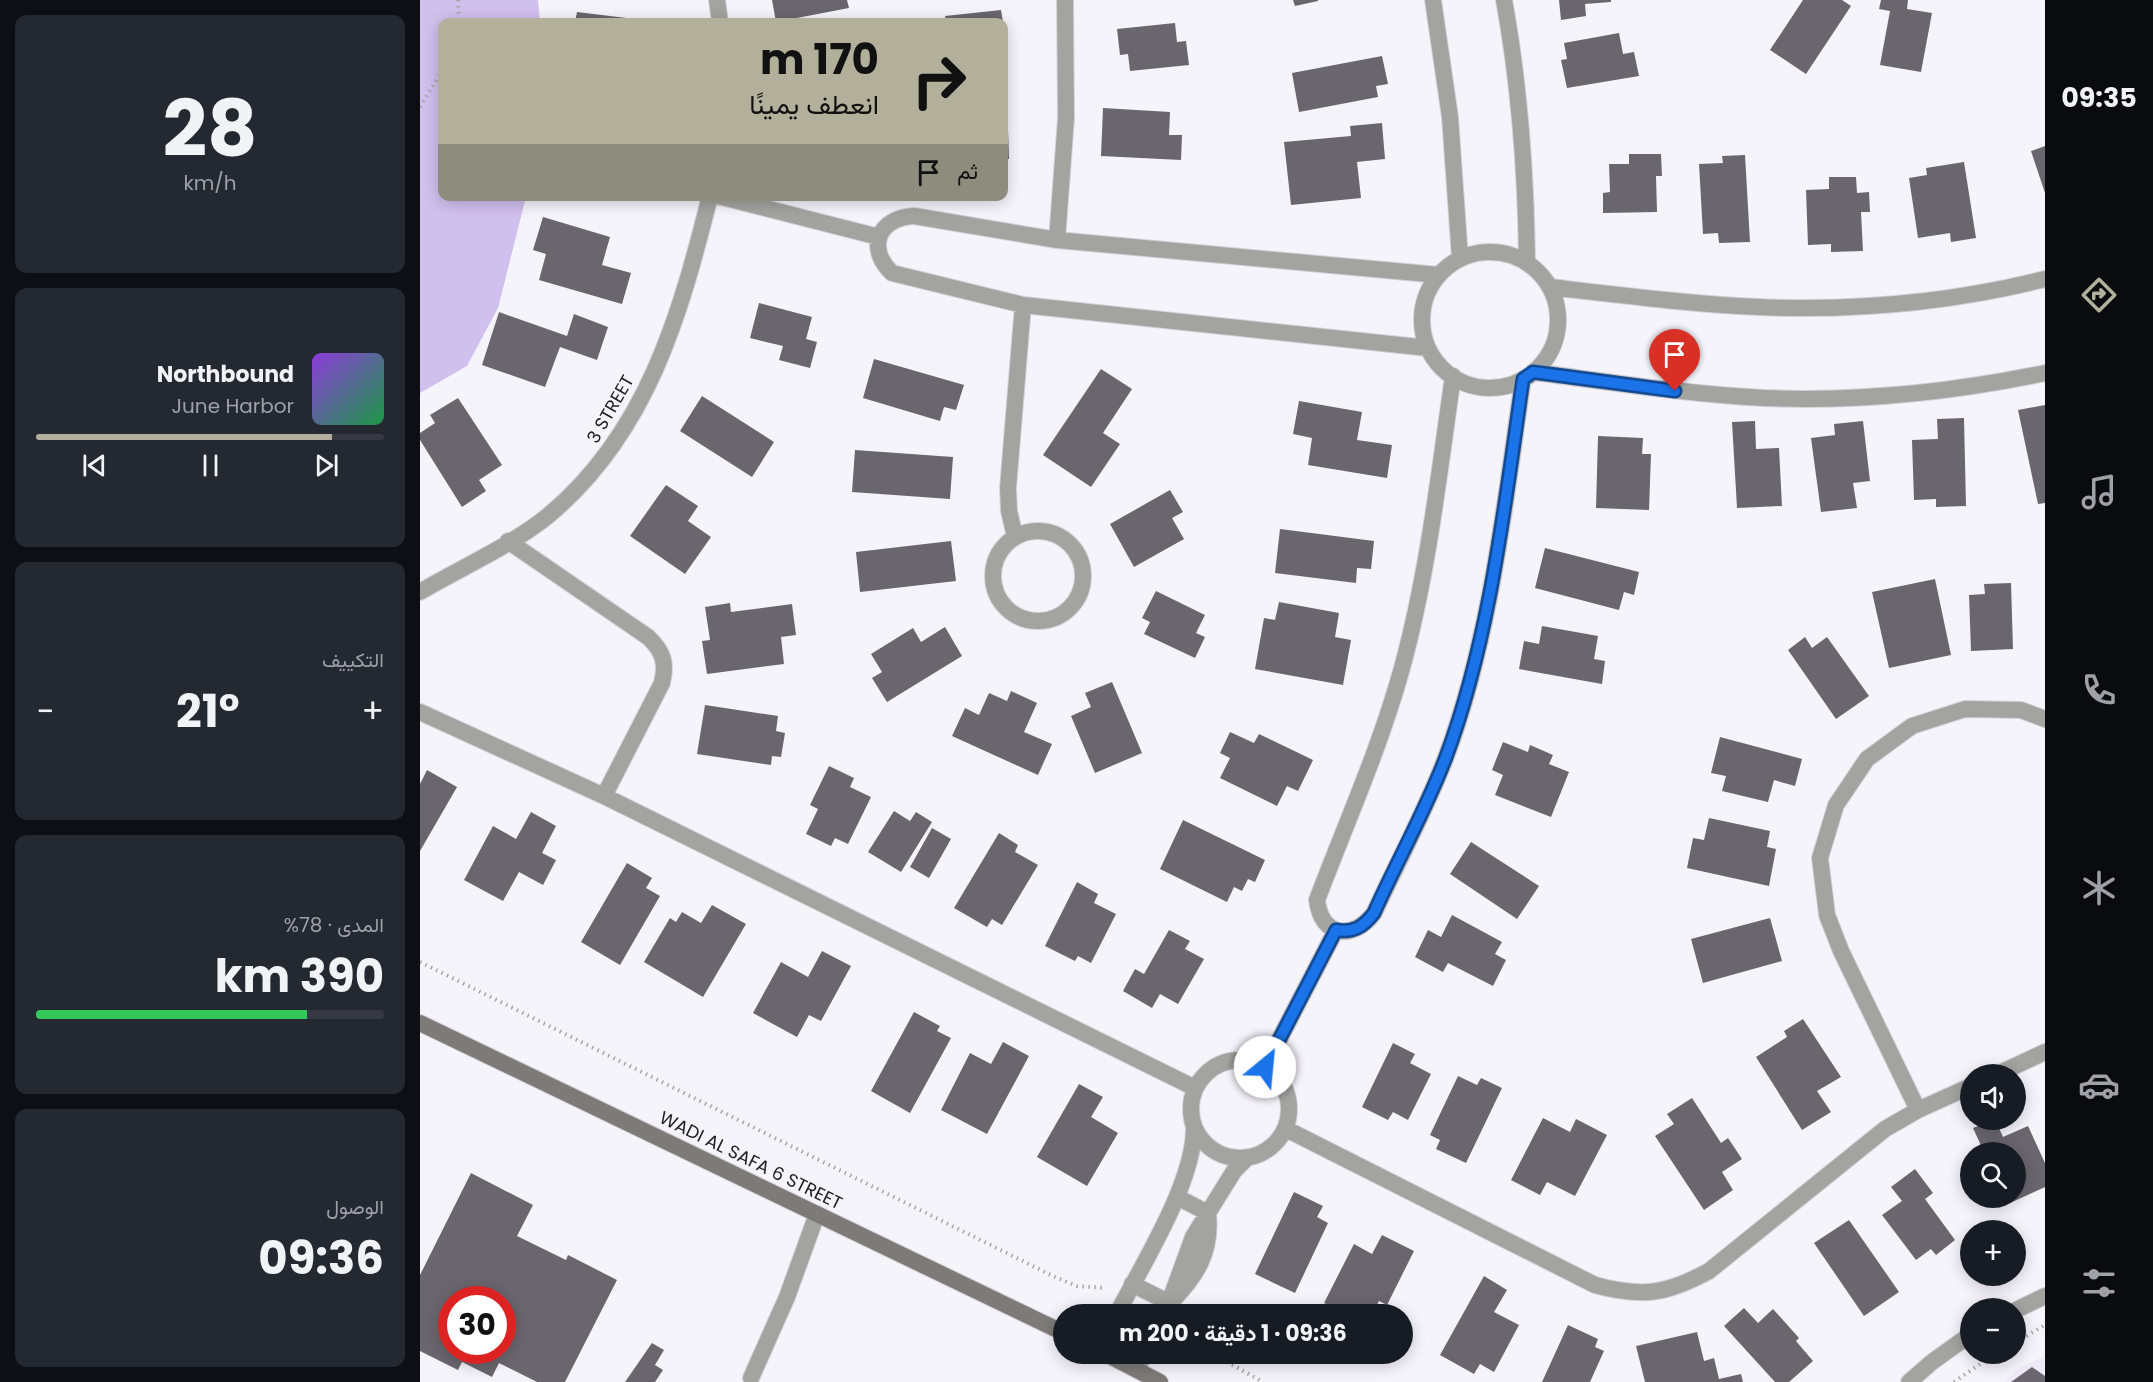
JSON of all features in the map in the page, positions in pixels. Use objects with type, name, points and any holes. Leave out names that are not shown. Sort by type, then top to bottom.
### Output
[{"type":"main road","name":"WADI AL SAFA 6 STREET","points":[[420,1023],[1053,1328]]},
{"type":"main road","points":[[1127,1364],[1160,1382]]},
{"type":"street","points":[[717,0],[719,18]]},
{"type":"street","points":[[1057,240],[1066,118],[1065,0]]},
{"type":"street","points":[[1433,0],[1450,117],[1460,258]]},
{"type":"street","points":[[1504,0],[1521,113],[1526,187],[1527,262]]},
{"type":"street","name":"3 STREET","points":[[420,591],[508,542],[547,516],[581,485],[612,450],[656,369],[677,312],[709,201]]},
{"type":"street","points":[[738,201],[879,237]]},
{"type":"street","points":[[1428,348],[1023,305],[958,291],[892,273],[882,263],[878,250],[879,237],[886,224],[899,217],[914,216],[1057,240],[1438,275]]},
{"type":"street","points":[[1482,252],[1506,254],[1527,262],[1550,287],[1557,308],[1558,330],[1551,350],[1528,376],[1506,386],[1488,388],[1470,384],[1453,376],[1439,364],[1428,348],[1423,330],[1423,310],[1428,291],[1438,275],[1460,258],[1482,252]]},
{"type":"street","points":[[1550,287],[1688,303],[1830,308],[1970,294],[2045,279]]},
{"type":"street","points":[[1016,537],[1009,511],[1008,488],[1023,305]]},
{"type":"street","points":[[1528,376],[1693,393],[1766,398],[1839,398],[1986,385],[2045,374]]},
{"type":"street","points":[[1453,376],[1425,565],[1401,669],[1379,738],[1317,900],[1322,918],[1336,930],[1347,932],[1358,929],[1374,913],[1445,758],[1469,685],[1480,638],[1528,376]]},
{"type":"street","points":[[1045,531],[1059,536],[1080,558],[1083,573],[1082,588],[1075,602],[1065,612],[1051,619],[1030,620],[1010,611],[1001,600],[995,587],[995,565],[1004,546],[1016,537],[1029,532],[1045,531]]},
{"type":"street","points":[[508,542],[648,637],[657,646],[663,658],[665,670],[662,683],[604,796]]},
{"type":"street","points":[[1918,1110],[1840,951],[1827,915],[1820,858],[1836,805],[1867,759],[1912,726],[1965,709],[2021,710],[2045,719]]},
{"type":"street","points":[[420,712],[604,796],[1195,1088]]},
{"type":"street","points":[[1265,1067],[1336,930]]},
{"type":"street","points":[[2019,1064],[2045,1052]]},
{"type":"street","points":[[1122,1304],[1177,1197],[1190,1163],[1194,1128],[1191,1114],[1195,1088],[1204,1075],[1217,1065],[1233,1060],[1250,1061],[1265,1067],[1276,1076],[1289,1101],[1286,1129],[1269,1149],[1246,1158],[1230,1158],[1215,1152],[1203,1142],[1194,1128]]},
{"type":"street","points":[[1286,1129],[1595,1285],[1624,1293],[1654,1293],[1683,1286],[1709,1271],[1853,1153],[1918,1110],[1960,1091]]},
{"type":"street","points":[[1169,1304],[1183,1258],[1234,1171],[1246,1158]]},
{"type":"street","points":[[1177,1197],[1208,1213]]},
{"type":"street","points":[[751,1378],[787,1297],[817,1214]]},
{"type":"street","points":[[1130,1288],[1158,1304]]},
{"type":"street","points":[[2026,1305],[2045,1296]]},
{"type":"street","points":[[1909,1382],[1960,1342]]},
{"type":"street","points":[[1137,1369],[1140,1364]]},
{"type":"path","points":[[458,0],[459,18]]},
{"type":"path","points":[[420,106],[438,77]]},
{"type":"path","points":[[420,962],[1055,1277],[1077,1286],[1130,1288]]},
{"type":"path","points":[[2026,1336],[2045,1325]]},
{"type":"path","points":[[1231,1364],[1263,1382]]},
{"type":"path","points":[[1954,1382],[1980,1364]]},
{"type":"shaded area","points":[[420,0],[538,0],[540,18],[438,18],[438,201],[525,201],[498,308],[467,366],[420,393]]},
{"type":"shaded area","points":[[2045,1356],[2045,1382],[2005,1382],[2017,1369]]},
{"type":"building","points":[[772,0],[847,0],[849,8],[797,18],[775,18]]},
{"type":"building","points":[[1293,0],[1318,0],[1318,1],[1295,6]]},
{"type":"building","points":[[1559,0],[1611,0],[1611,2],[1585,4],[1586,16],[1561,20]]},
{"type":"building","points":[[1803,0],[1842,0],[1851,6],[1806,74],[1770,50]]},
{"type":"building","points":[[1881,0],[1908,0],[1907,9],[1932,13],[1921,72],[1880,65],[1890,11],[1879,9]]},
{"type":"building","points":[[1001,10],[1002,18],[945,18],[945,16]]},
{"type":"building","points":[[577,12],[626,18],[576,18]]},
{"type":"building","points":[[1175,23],[1177,42],[1186,41],[1189,65],[1130,71],[1128,54],[1120,55],[1117,29]]},
{"type":"building","points":[[1619,33],[1623,54],[1634,52],[1639,76],[1567,88],[1561,60],[1567,59],[1564,43]]},
{"type":"building","points":[[1382,56],[1388,84],[1376,86],[1378,97],[1299,112],[1292,73]]},
{"type":"building","points":[[1103,108],[1170,112],[1169,135],[1182,135],[1181,160],[1101,156]]},
{"type":"building","points":[[1382,123],[1385,159],[1357,162],[1361,198],[1291,205],[1284,142],[1351,136],[1350,126]]},
{"type":"building","points":[[2045,146],[2045,193],[2031,151]]},
{"type":"building","points":[[1629,154],[1661,154],[1662,176],[1656,176],[1657,212],[1603,213],[1603,193],[1610,192],[1609,164],[1629,164]]},
{"type":"building","points":[[1745,155],[1750,242],[1719,243],[1718,233],[1703,234],[1699,164],[1723,163],[1722,156]]},
{"type":"building","points":[[1964,162],[1976,238],[1951,242],[1950,233],[1918,238],[1909,178],[1927,175],[1926,168]]},
{"type":"building","points":[[1829,177],[1856,177],[1857,193],[1869,192],[1870,212],[1861,212],[1863,251],[1831,252],[1831,244],[1808,245],[1806,190],[1829,189]]},
{"type":"building","points":[[543,217],[610,237],[602,265],[631,273],[622,304],[539,280],[546,254],[533,250]]},
{"type":"building","points":[[759,303],[812,317],[806,339],[817,342],[810,368],[779,360],[783,346],[750,338]]},
{"type":"building","points":[[499,312],[567,336],[574,314],[608,327],[597,360],[560,347],[545,387],[482,365]]},
{"type":"building","points":[[874,359],[964,385],[956,410],[944,407],[940,421],[863,398]]},
{"type":"building","points":[[1101,369],[1132,389],[1103,433],[1120,444],[1091,487],[1043,455]]},
{"type":"building","points":[[702,396],[774,442],[752,477],[680,431]]},
{"type":"building","points":[[458,398],[502,465],[479,480],[486,491],[462,507],[420,440],[420,433],[435,423],[430,415]]},
{"type":"building","points":[[1299,401],[1362,412],[1357,440],[1392,445],[1387,478],[1308,465],[1312,438],[1293,434]]},
{"type":"building","points":[[2045,405],[2045,503],[2038,504],[2018,410]]},
{"type":"building","points":[[1964,418],[1966,506],[1936,507],[1936,499],[1914,500],[1912,440],[1938,439],[1937,419]]},
{"type":"building","points":[[1755,421],[1756,449],[1779,448],[1782,506],[1737,508],[1732,422]]},
{"type":"building","points":[[1863,421],[1870,481],[1853,483],[1857,508],[1821,512],[1811,438],[1835,435],[1834,424]]},
{"type":"building","points":[[1598,436],[1643,438],[1642,454],[1651,454],[1649,510],[1596,508]]},
{"type":"building","points":[[855,450],[953,457],[950,499],[852,492]]},
{"type":"building","points":[[666,485],[698,506],[688,521],[711,537],[685,574],[630,536]]},
{"type":"building","points":[[1170,490],[1183,512],[1172,518],[1184,539],[1134,567],[1110,524]]},
{"type":"building","points":[[1280,529],[1374,541],[1371,569],[1357,568],[1356,583],[1275,573]]},
{"type":"building","points":[[951,541],[956,581],[860,592],[856,552]]},
{"type":"building","points":[[1545,548],[1639,572],[1634,595],[1624,592],[1619,610],[1535,588]]},
{"type":"building","points":[[1935,579],[1951,655],[1889,668],[1872,592]]},
{"type":"building","points":[[2011,583],[2013,649],[1971,651],[1969,595],[1985,594],[1984,584]]},
{"type":"building","points":[[1156,591],[1205,615],[1196,633],[1205,637],[1195,658],[1144,634],[1150,622],[1142,618]]},
{"type":"building","points":[[1279,602],[1339,613],[1335,637],[1351,640],[1343,685],[1255,669],[1264,618],[1275,620]]},
{"type":"building","points":[[730,603],[731,612],[792,604],[796,635],[781,637],[784,664],[707,674],[702,641],[710,640],[705,607]]},
{"type":"building","points":[[1542,626],[1598,636],[1594,659],[1605,661],[1602,684],[1519,669],[1524,641],[1539,644]]},
{"type":"building","points":[[945,627],[962,656],[887,702],[872,678],[882,672],[871,654],[913,628],[921,642]]},
{"type":"building","points":[[1805,637],[1812,648],[1827,637],[1869,696],[1836,719],[1788,650]]},
{"type":"building","points":[[1112,682],[1142,753],[1095,773],[1071,716],[1091,707],[1085,693]]},
{"type":"building","points":[[1011,691],[1037,703],[1024,732],[1052,744],[1038,775],[952,736],[965,708],[979,715],[989,693],[1007,701]]},
{"type":"building","points":[[705,705],[778,716],[776,731],[785,733],[781,757],[772,756],[771,765],[697,754]]},
{"type":"building","points":[[1230,732],[1254,743],[1259,734],[1313,760],[1298,791],[1287,786],[1277,806],[1220,778],[1230,758],[1220,753]]},
{"type":"building","points":[[1720,737],[1802,759],[1795,786],[1774,780],[1768,802],[1722,791],[1726,776],[1711,773]]},
{"type":"building","points":[[1503,742],[1528,752],[1530,745],[1553,755],[1549,764],[1569,772],[1551,817],[1495,795],[1503,775],[1492,770]]},
{"type":"building","points":[[829,766],[854,778],[850,787],[871,797],[848,844],[835,838],[831,846],[806,834],[818,809],[810,805]]},
{"type":"building","points":[[427,770],[457,787],[420,851],[420,784]]},
{"type":"building","points":[[894,811],[910,821],[916,812],[932,822],[901,872],[868,852]]},
{"type":"building","points":[[531,812],[556,826],[542,853],[556,860],[543,885],[519,872],[503,901],[464,880],[493,826],[516,839]]},
{"type":"building","points":[[1709,818],[1770,831],[1767,847],[1776,849],[1769,886],[1687,868],[1693,838],[1704,840]]},
{"type":"building","points":[[1183,820],[1265,860],[1255,882],[1248,879],[1242,891],[1234,887],[1227,902],[1160,869]]},
{"type":"building","points":[[932,828],[951,839],[929,878],[910,867]]},
{"type":"building","points":[[999,833],[1018,845],[1015,852],[1038,865],[1002,925],[992,919],[987,927],[954,908]]},
{"type":"building","points":[[1471,842],[1539,886],[1517,919],[1450,874]]},
{"type":"building","points":[[627,863],[652,878],[646,888],[660,896],[620,965],[581,942]]},
{"type":"building","points":[[1077,882],[1098,894],[1094,903],[1116,914],[1091,963],[1078,956],[1075,961],[1045,946]]},
{"type":"building","points":[[712,905],[746,924],[703,997],[644,962],[670,918],[676,922],[682,912],[701,923]]},
{"type":"building","points":[[1452,915],[1502,942],[1495,954],[1506,960],[1493,986],[1448,963],[1443,972],[1415,957],[1428,930],[1441,937]]},
{"type":"building","points":[[1770,918],[1782,961],[1703,983],[1691,939]]},
{"type":"building","points":[[1169,930],[1190,941],[1185,949],[1204,959],[1178,1004],[1160,994],[1152,1008],[1123,991],[1135,969],[1144,974]]},
{"type":"building","points":[[822,951],[851,966],[821,1021],[809,1015],[797,1037],[753,1013],[781,962],[808,977]]},
{"type":"building","points":[[914,1012],[940,1026],[937,1031],[951,1038],[910,1113],[871,1091]]},
{"type":"building","points":[[1803,1019],[1841,1077],[1817,1091],[1831,1112],[1802,1130],[1756,1057],[1787,1037],[1784,1031]]},
{"type":"building","points":[[1003,1042],[1029,1056],[987,1134],[941,1110],[970,1053],[991,1064]]},
{"type":"building","points":[[1393,1043],[1415,1054],[1410,1063],[1431,1074],[1408,1120],[1393,1112],[1388,1120],[1362,1107]]},
{"type":"building","points":[[1458,1076],[1477,1085],[1481,1078],[1502,1088],[1466,1163],[1436,1149],[1440,1140],[1430,1135]]},
{"type":"building","points":[[1079,1084],[1103,1097],[1091,1117],[1118,1133],[1087,1186],[1037,1157]]},
{"type":"building","points":[[1692,1098],[1721,1143],[1728,1138],[1742,1159],[1722,1172],[1733,1190],[1704,1210],[1655,1136],[1674,1124],[1667,1114]]},
{"type":"building","points":[[1543,1118],[1570,1132],[1576,1119],[1607,1135],[1575,1196],[1547,1182],[1540,1195],[1511,1180]]},
{"type":"building","points":[[2028,1126],[2045,1163],[2045,1187],[2026,1196],[2026,1142],[1979,1142],[1974,1130],[2000,1130],[2003,1137],[2019,1130],[2026,1130]]},
{"type":"building","points":[[1915,1169],[1933,1193],[1925,1199],[1955,1240],[1936,1255],[1931,1249],[1916,1260],[1882,1215],[1902,1201],[1891,1187]]},
{"type":"building","points":[[471,1173],[533,1205],[517,1236],[566,1260],[568,1255],[617,1280],[565,1382],[537,1382],[501,1364],[516,1364],[516,1286],[438,1286],[438,1360],[420,1351],[420,1275]]},
{"type":"building","points":[[1294,1192],[1323,1206],[1317,1217],[1328,1223],[1295,1293],[1255,1274]]},
{"type":"building","points":[[1849,1220],[1899,1292],[1864,1316],[1814,1243]]},
{"type":"building","points":[[1382,1235],[1414,1251],[1388,1304],[1379,1301],[1377,1304],[1324,1303],[1354,1244],[1372,1254]]},
{"type":"building","points":[[1484,1276],[1507,1290],[1494,1312],[1519,1325],[1494,1372],[1480,1364],[1474,1374],[1440,1355]]},
{"type":"building","points":[[1744,1308],[1758,1323],[1773,1309],[1799,1338],[1796,1341],[1813,1361],[1789,1382],[1775,1382],[1724,1326]]},
{"type":"building","points":[[1568,1325],[1598,1339],[1595,1347],[1604,1351],[1590,1382],[1542,1382]]},
{"type":"building","points":[[1697,1332],[1704,1361],[1714,1358],[1719,1379],[1741,1374],[1743,1382],[1645,1382],[1636,1346]]},
{"type":"building","points":[[652,1343],[664,1350],[655,1365],[663,1370],[655,1382],[625,1382]]},
{"type":"building","points":[[446,1364],[461,1364],[458,1370]]},
{"type":"building","points":[[466,1364],[498,1364],[492,1377]]},
{"type":"building","points":[[2032,1367],[2045,1376],[2045,1382],[2011,1382]]},
{"type":"route","points":[[1265,1067],[1336,930],[1347,932],[1358,929],[1374,913],[1445,758],[1469,685],[1486,610],[1509,481],[1523,379],[1533,372],[1675,391]]}]
